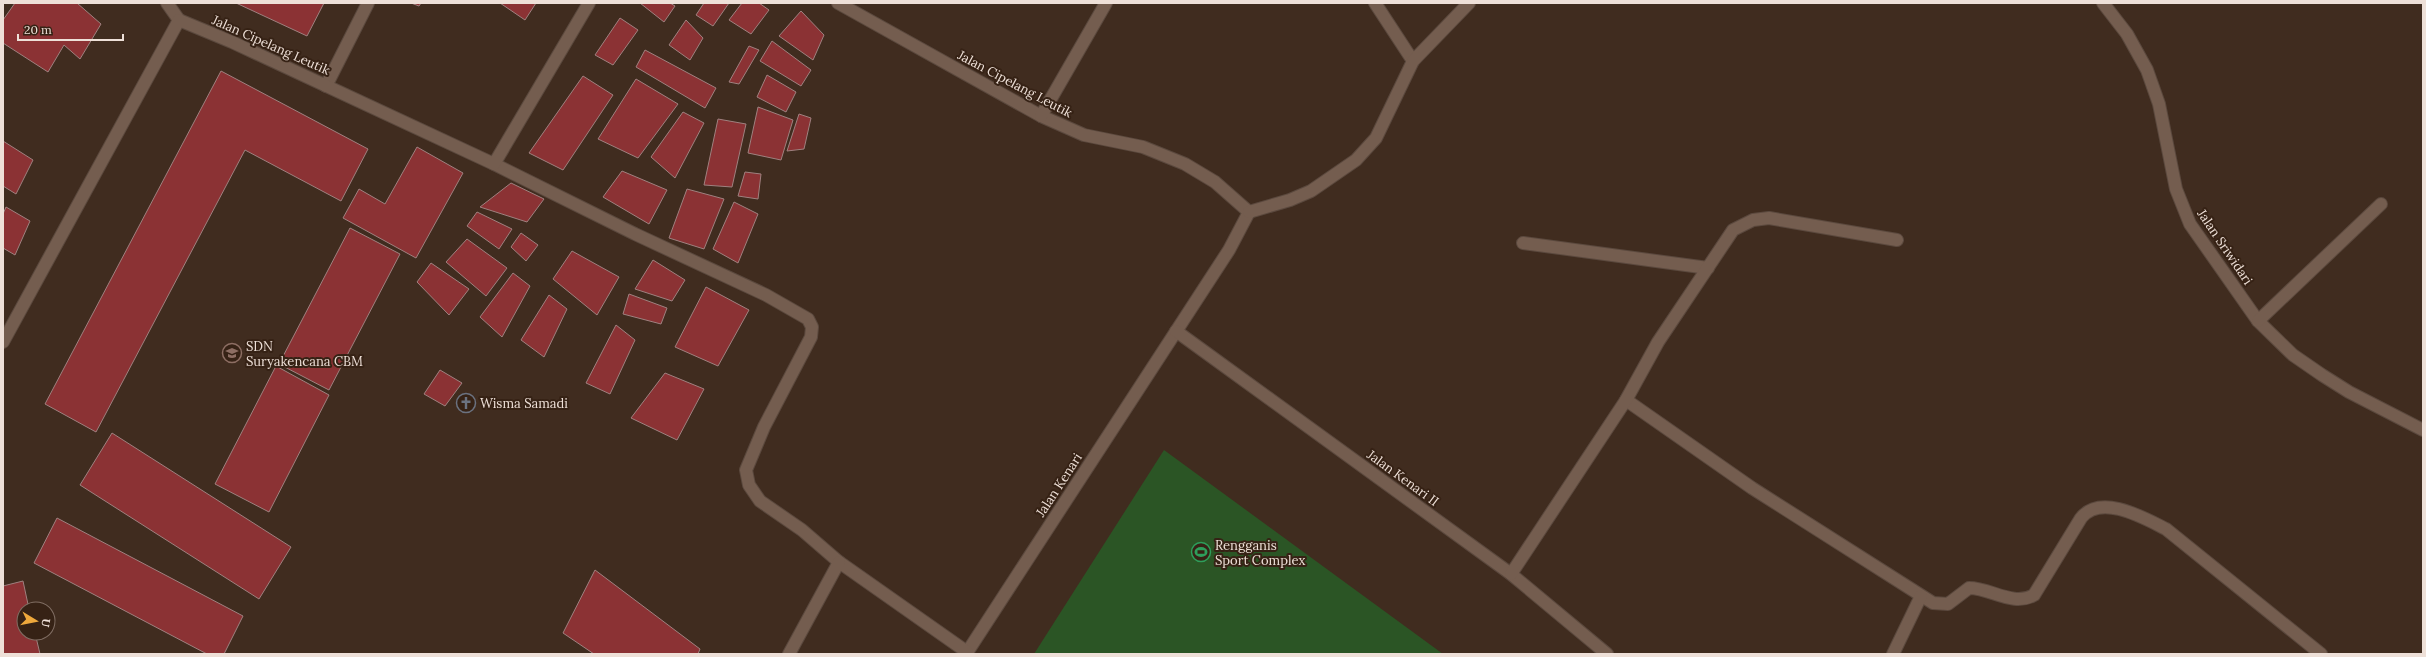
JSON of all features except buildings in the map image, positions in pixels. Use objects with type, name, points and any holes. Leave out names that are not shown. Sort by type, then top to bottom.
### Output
[{"type":"street","points":[[3,342],[179,20],[168,3]]},
{"type":"street","points":[[326,86],[368,3]]},
{"type":"street","points":[[494,164],[589,3]]},
{"type":"street","name":"Jalan Cipelang Leutik","points":[[838,3],[1040,116],[1084,135],[1143,147],[1185,164],[1215,182],[1249,212]]},
{"type":"street","points":[[1040,116],[1106,3]]},
{"type":"street","points":[[1375,3],[1413,60]]},
{"type":"street","points":[[1176,331],[1229,250],[1249,212],[1290,200],[1311,191],[1356,160],[1376,138],[1413,60],[1469,3]]},
{"type":"street","name":"Jalan Sriwidari","points":[[2103,3],[2127,34],[2148,70],[2159,104],[2176,189],[2190,224],[2258,320],[2293,356],[2349,392],[2423,430]]},
{"type":"street","name":"Jalan Cipelang Leutik","points":[[179,20],[494,164],[635,234],[766,295],[808,319],[812,327],[811,337],[764,427],[746,470],[749,485],[760,501],[802,530],[839,562]]},
{"type":"street","points":[[2258,320],[2381,204]]},
{"type":"street","points":[[1511,574],[1626,400],[1658,342],[1733,230],[1752,220],[1769,218],[1897,240]]},
{"type":"street","points":[[1523,243],[1708,268]]},
{"type":"street","name":"Jalan Kenari II","points":[[1176,331],[1511,574],[1607,654]]},
{"type":"street","name":"Jalan Kenari","points":[[966,653],[1176,331]]},
{"type":"street","points":[[1626,400],[1752,488],[1933,603],[1948,604],[1965,590],[1975,588],[2018,600],[2034,595],[2043,584],[2087,511],[2100,507],[2114,509],[2142,517],[2166,529],[2321,654]]},
{"type":"street","points":[[789,654],[839,562],[966,653]]},
{"type":"street","points":[[1893,654],[1921,596]]},
{"type":"green space","name":"Rengganis Sport Complex","points":[[1164,450],[1443,654],[1034,654]]},
{"type":"place","name":"SDN Suryakencana CBM","points":[[232,353]]},
{"type":"place","name":"Wisma Samadi","points":[[466,403]]},
{"type":"place","name":"Rengganis Sport Complex","points":[[1201,552]]}]
